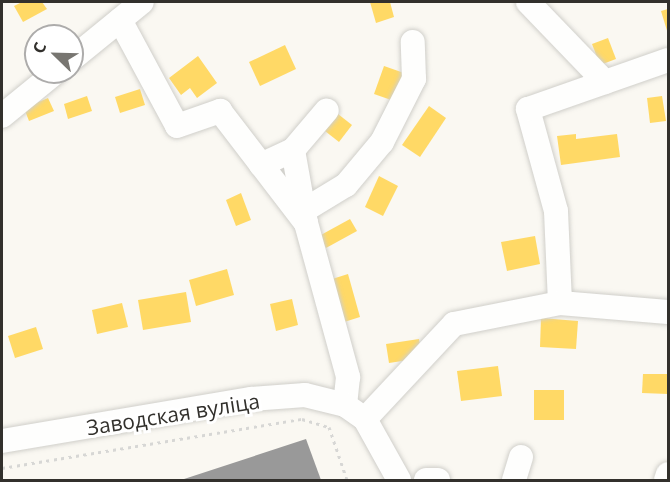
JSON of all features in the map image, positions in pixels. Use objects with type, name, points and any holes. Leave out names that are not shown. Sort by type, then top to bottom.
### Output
[{"type":"street","points":[[84,49],[142,2]]},
{"type":"street","points":[[528,2],[605,82]]},
{"type":"street","points":[[120,20],[177,126],[220,111],[304,217]]},
{"type":"street","points":[[304,217],[346,185],[382,142],[414,79],[412,42]]},
{"type":"street","points":[[560,303],[556,211],[528,109],[669,60]]},
{"type":"street","points":[[2,116],[41,84]]},
{"type":"street","points":[[261,165],[293,150],[327,110]]},
{"type":"street","points":[[293,150],[304,217],[348,377],[345,405]]},
{"type":"street","points":[[365,419],[454,324],[560,303],[669,312]]},
{"type":"street","name":"Заводская вуліца","points":[[2,441],[251,399],[305,395],[345,405],[365,419],[399,480]]},
{"type":"street","points":[[514,480],[521,457]]},
{"type":"street","points":[[666,480],[669,474]]},
{"type":"street","points":[[426,480],[438,480]]},
{"type":"path","points":[[2,468],[302,419],[329,427],[347,480]]},
{"type":"building: Жильё","points":[[22,2],[42,2],[47,9],[23,22],[14,6]]},
{"type":"building: Жильё","points":[[370,2],[390,2],[394,17],[376,23]]},
{"type":"building: Жильё","points":[[668,9],[668,34],[661,11]]},
{"type":"building: Жильё","points":[[608,38],[616,59],[600,65],[592,44]]},
{"type":"building: Жильё","points":[[285,45],[296,69],[260,86],[249,62]]},
{"type":"building: Жильё","points":[[198,56],[217,83],[197,98],[190,88],[181,95],[169,78]]},
{"type":"building: Жильё","points":[[384,66],[404,73],[394,101],[374,94]]},
{"type":"building: Жильё","points":[[140,89],[145,105],[120,113],[115,97]]},
{"type":"building: Жильё","points":[[87,96],[92,111],[68,119],[64,104]]},
{"type":"building: Жильё","points":[[662,96],[666,121],[650,123],[647,98]]},
{"type":"building: Жильё","points":[[48,98],[54,111],[29,121],[24,108]]},
{"type":"building: Жильё","points":[[429,106],[446,118],[420,157],[402,145]]},
{"type":"building: Жильё","points":[[338,114],[352,125],[339,142],[325,131]]},
{"type":"building: Жильё","points":[[576,134],[576,139],[617,134],[620,157],[561,165],[557,136]]},
{"type":"building: Жильё","points":[[379,176],[398,186],[383,216],[365,207]]},
{"type":"building: Жильё","points":[[241,193],[251,220],[236,226],[226,200]]},
{"type":"building: Жильё","points":[[350,219],[357,231],[326,248],[319,236]]},
{"type":"building: Жильё","points":[[535,236],[540,264],[507,271],[501,242]]},
{"type":"building: Жильё","points":[[227,269],[234,295],[196,306],[189,280]]},
{"type":"building: Жильё","points":[[348,274],[360,317],[341,323],[329,280]]},
{"type":"building: Жильё","points":[[186,292],[191,322],[143,330],[138,300]]},
{"type":"building: Жильё","points":[[292,299],[298,325],[276,331],[270,304]]},
{"type":"building: Жильё","points":[[122,303],[128,327],[97,334],[92,310]]},
{"type":"building: Жильё","points":[[541,318],[578,321],[576,349],[540,347]]},
{"type":"building: Жильё","points":[[36,327],[43,349],[15,358],[8,336]]},
{"type":"building: Жильё","points":[[419,339],[422,358],[389,363],[386,344]]},
{"type":"building: Жильё","points":[[498,366],[502,396],[461,401],[457,371]]},
{"type":"building: Жильё","points":[[643,374],[668,374],[668,394],[642,393]]},
{"type":"building: Жильё","points":[[534,390],[564,390],[564,420],[534,420]]},
{"type":"building: Промзона","points":[[306,439],[321,480],[181,480]]}]
